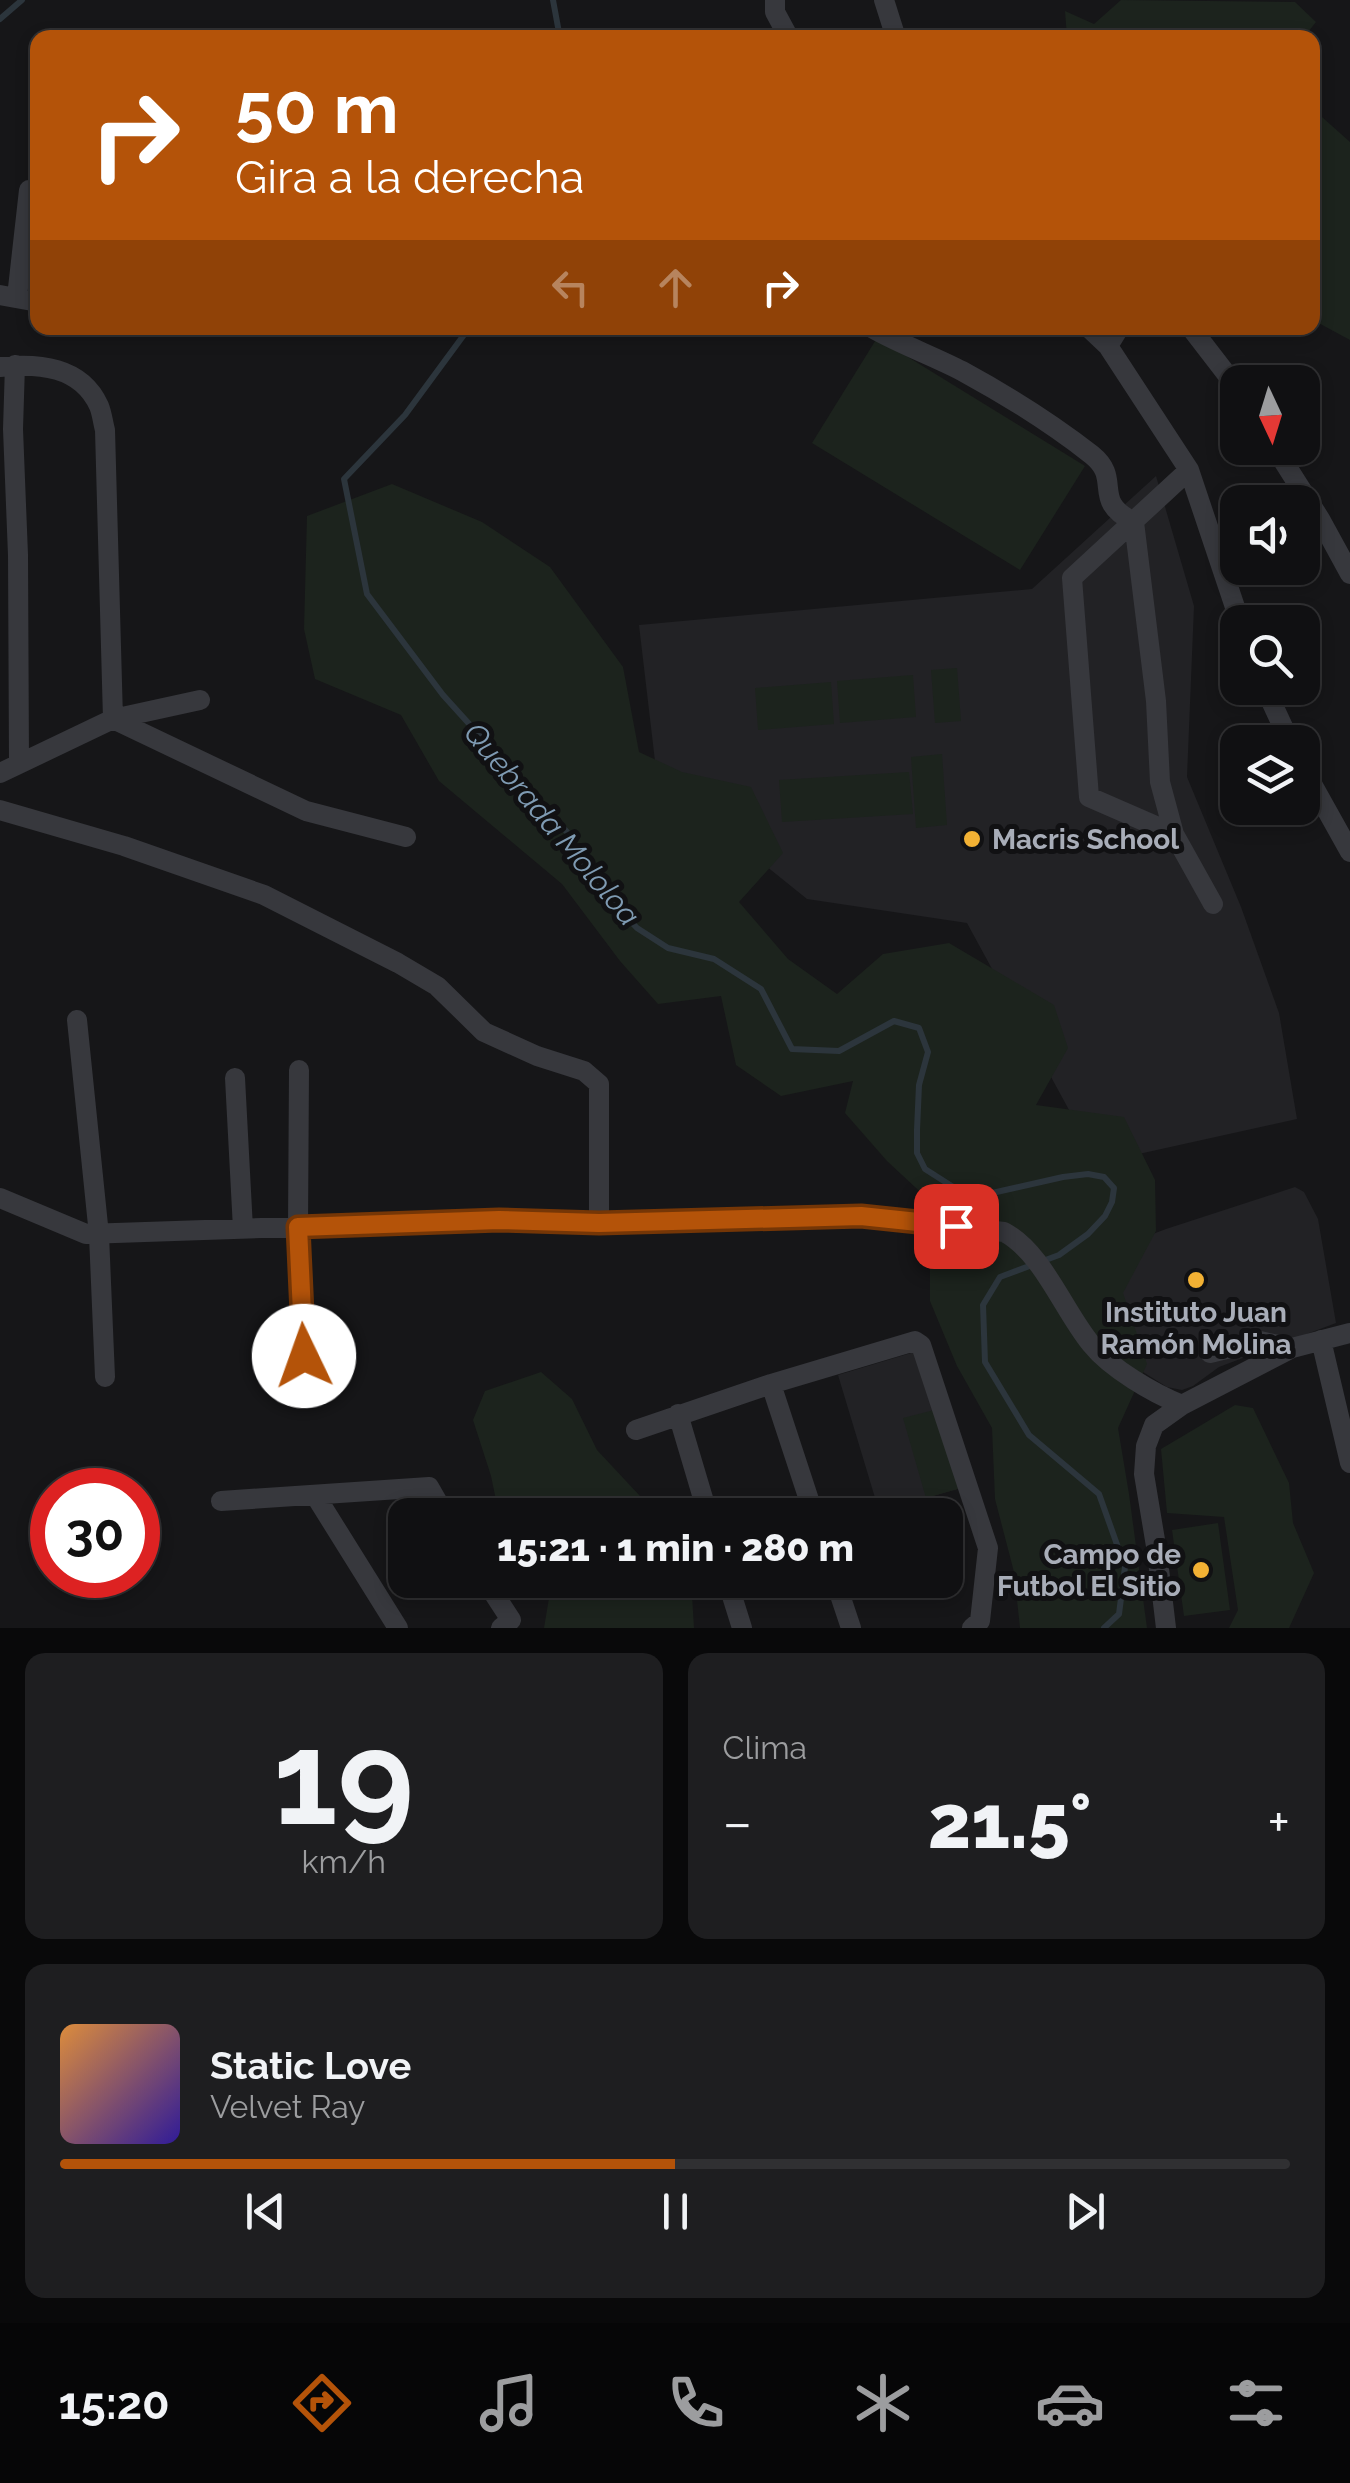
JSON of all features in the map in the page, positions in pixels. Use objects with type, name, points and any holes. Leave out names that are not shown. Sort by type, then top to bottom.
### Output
[{"type":"street","points":[[775,0],[775,12],[785,30]]},
{"type":"street","points":[[884,0],[893,30]]},
{"type":"street","points":[[18,298],[29,190]]},
{"type":"street","points":[[886,335],[1036,414],[1097,459],[1106,472],[1113,509],[1134,522]]},
{"type":"street","points":[[1096,335],[1108,346],[1189,470],[1234,605]]},
{"type":"street","points":[[1108,346],[1115,335]]},
{"type":"street","points":[[1196,335],[1220,366]]},
{"type":"street","points":[[112,719],[105,430],[99,406],[86,388],[68,374],[48,366],[7,366],[18,555],[9,768],[112,719],[200,700]]},
{"type":"street","points":[[1286,465],[1350,574]]},
{"type":"street","points":[[1174,834],[1089,796],[1072,578],[1189,470]]},
{"type":"street","points":[[1134,522],[1156,701],[1160,782],[1174,834],[1212,904]]},
{"type":"street","points":[[112,719],[306,811],[406,836]]},
{"type":"street","points":[[1320,798],[1350,852]]},
{"type":"street","points":[[0,810],[124,846],[264,896],[398,962],[437,986],[484,1032],[537,1056],[584,1071],[598,1084],[599,1223]]},
{"type":"street","points":[[77,1020],[99,1234],[105,1377]]},
{"type":"street","points":[[299,1070],[298,1227],[306,1389]]},
{"type":"street","points":[[235,1078],[243,1229]]},
{"type":"street","points":[[0,1198],[86,1234],[499,1220],[599,1223],[861,1216],[1004,1232],[1016,1238],[1033,1258],[1093,1347],[1161,1396],[1182,1405]]},
{"type":"street","points":[[1166,1628],[1144,1474],[1146,1446],[1154,1425],[1182,1405],[1292,1348],[1350,1333]]},
{"type":"street","points":[[1321,1340],[1350,1463]]},
{"type":"street","points":[[636,1430],[915,1341],[921,1345],[988,1548],[980,1621],[972,1628]]},
{"type":"street","points":[[1210,1353],[1260,1341],[1292,1348]]},
{"type":"street","points":[[771,1384],[808,1498]]},
{"type":"street","points":[[678,1414],[703,1498]]},
{"type":"street","points":[[221,1501],[430,1487],[436,1498]]},
{"type":"street","points":[[314,1495],[398,1628]]},
{"type":"street","points":[[497,1598],[511,1620],[501,1628]]},
{"type":"street","points":[[733,1598],[742,1628]]},
{"type":"street","points":[[842,1598],[851,1628]]},
{"type":"shaded area","points":[[1121,0],[1295,2],[1316,22],[1310,30],[1066,30],[1065,11],[1094,24]]},
{"type":"shaded area","points":[[1320,115],[1350,142],[1350,340],[1320,324]]},
{"type":"shaded area","points":[[877,338],[1085,466],[1020,570],[812,443]]},
{"type":"shaded area","name":"Macris School","points":[[1156,476],[1194,606],[1187,777],[1241,907],[1279,1013],[1297,1119],[1098,1163],[967,923],[807,899],[657,778],[639,625],[1032,589]]},
{"type":"shaded area","points":[[392,484],[482,522],[550,567],[623,667],[639,752],[682,772],[751,787],[783,853],[739,902],[788,959],[837,994],[883,954],[949,943],[1054,1005],[1068,1048],[1036,1105],[1124,1117],[1155,1180],[1156,1231],[1123,1293],[1147,1364],[1118,1428],[1147,1628],[1020,1628],[1014,1572],[995,1499],[992,1428],[957,1366],[930,1301],[930,1201],[887,1161],[845,1113],[853,1081],[781,1096],[736,1065],[721,996],[658,1004],[562,884],[439,781],[401,715],[315,679],[304,629],[307,516]]},
{"type":"shaded area","points":[[957,668],[961,721],[935,723],[931,670]]},
{"type":"shaded area","points":[[913,675],[916,717],[840,723],[837,681]]},
{"type":"shaded area","points":[[831,682],[834,724],[758,730],[755,688]]},
{"type":"shaded area","points":[[942,754],[947,825],[916,828],[911,757]]},
{"type":"shaded area","points":[[909,772],[913,814],[782,822],[779,780]]},
{"type":"shaded area","name":"Instituto Juan Ramón Molina","points":[[1295,1187],[1304,1192],[1318,1219],[1336,1323],[1219,1367],[1182,1390],[1167,1387],[1119,1357],[1058,1270],[1166,1229]]},
{"type":"shaded area","points":[[921,1350],[961,1488],[925,1498],[875,1498],[838,1375]]},
{"type":"shaded area","points":[[541,1372],[572,1399],[597,1450],[641,1498],[496,1498],[473,1420],[485,1391]]},
{"type":"shaded area","points":[[1235,1405],[1253,1408],[1289,1483],[1293,1523],[1314,1573],[1289,1628],[1229,1628],[1238,1610],[1224,1517],[1167,1513],[1161,1449]]},
{"type":"shaded area","points":[[938,1409],[961,1488],[926,1498],[903,1418]]},
{"type":"shaded area","name":"Campo de Futbol El Sitio","points":[[1218,1523],[1230,1610],[1184,1616],[1172,1530]]},
{"type":"shaded area","points":[[549,1598],[692,1598],[694,1628],[544,1628]]},
{"type":"waterway","name":"Quebrada Mololoa","points":[[0,19],[22,0]]},
{"type":"waterway","name":"Quebrada Mololoa","points":[[553,0],[559,30]]},
{"type":"waterway","name":"Quebrada Mololoa","points":[[464,335],[405,415],[344,479],[367,594],[443,695],[567,832],[591,880],[637,928],[668,948],[714,959],[761,989],[792,1049],[839,1051],[894,1021],[919,1028],[928,1052],[919,1085],[917,1130],[917,1153],[925,1169],[961,1192],[979,1196],[1088,1174],[1104,1177],[1114,1188],[1105,1216],[1088,1234],[1059,1255],[1000,1277],[983,1305],[985,1362],[1029,1435],[1099,1494],[1125,1567],[1119,1614],[1104,1628]]},
{"type":"place","name":"Macris School","points":[[972,839]]},
{"type":"place","name":"Instituto Juan Ramón Molina","points":[[1196,1280]]},
{"type":"place","name":"Campo de Futbol El Sitio","points":[[1201,1570]]},
{"type":"route","points":[[304,1356],[298,1227],[499,1220],[599,1223],[861,1216],[956,1226]]}]
